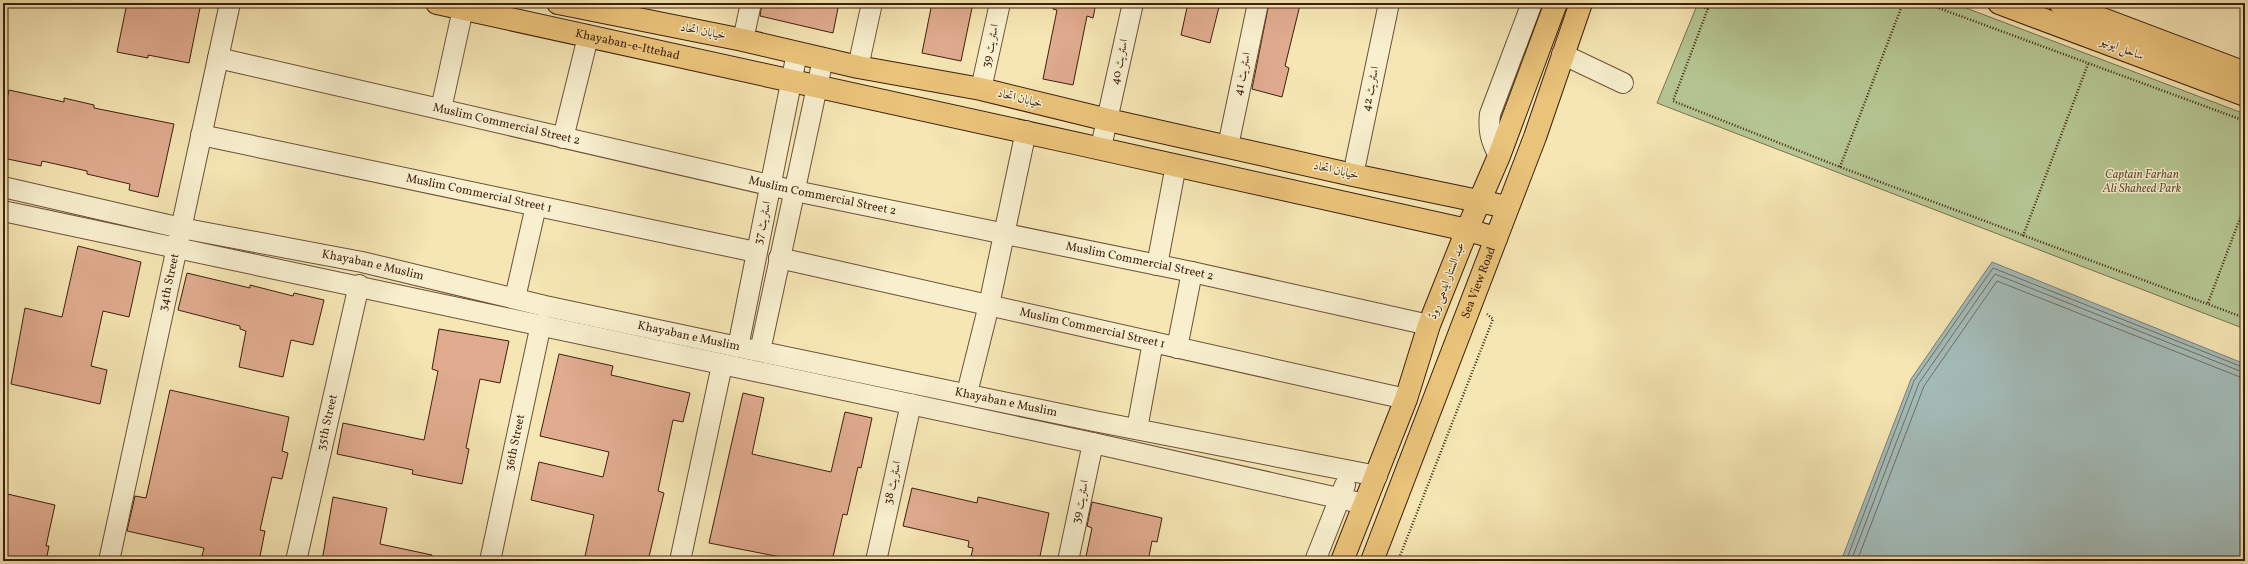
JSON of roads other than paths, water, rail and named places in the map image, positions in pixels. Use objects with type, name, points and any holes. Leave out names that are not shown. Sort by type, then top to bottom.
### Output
[{"type":"main road","name":"Khayaban-e-Ittehad","points":[[437,3],[817,88]]},
{"type":"main road","name":"خیابان اتحاد","points":[[558,3],[609,8],[858,67],[981,89],[1108,120],[1353,175],[1480,200],[1507,207]]},
{"type":"main road","name":"عبد الستار ایدھی روڈ","points":[[1342,561],[1377,476],[1406,399],[1429,325],[1467,230],[1499,156],[1556,3]]},
{"type":"main road","name":"Sea View Road","points":[[1372,561],[1535,136],[1562,54],[1581,3]]},
{"type":"main road","name":"ساحل ایونیو","points":[[1999,3],[2245,96]]},
{"type":"main road","name":"ساحل ایونیو","points":[[2072,5],[2245,73]]},
{"type":"main road","points":[[817,88],[1101,147],[1467,230],[1496,238]]},
{"type":"street","name":"34th Street","points":[[109,561],[230,3]]},
{"type":"street","points":[[743,40],[751,3]]},
{"type":"street","points":[[858,67],[872,3]]},
{"type":"street","name":"اسٹریٹ 39","points":[[981,89],[1000,3]]},
{"type":"street","name":"اسٹریٹ 40","points":[[1101,147],[1133,3]]},
{"type":"street","name":"اسٹریٹ 41","points":[[1228,146],[1258,3]]},
{"type":"street","name":"اسٹریٹ 42","points":[[1353,175],[1389,3]]},
{"type":"street","points":[[1499,156],[1488,130],[1490,114],[1532,3]]},
{"type":"street","points":[[441,109],[463,9]]},
{"type":"street","points":[[563,138],[588,37]]},
{"type":"street","name":"اسٹریٹ 37","points":[[738,347],[756,252],[772,185],[797,53]]},
{"type":"street","points":[[1562,54],[1623,83]]},
{"type":"street","name":"Muslim Commercial Street 2","points":[[218,58],[795,191],[1192,272],[1429,325]]},
{"type":"street","name":"اسٹریٹ 37","points":[[760,351],[823,59]]},
{"type":"street","points":[[967,393],[989,305],[1026,131]]},
{"type":"street","name":"Muslim Commercial Street 1","points":[[201,135],[756,252]]},
{"type":"street","points":[[1157,265],[1176,165]]},
{"type":"street","name":"Khayaban e Muslim","points":[[3,187],[181,228],[362,262],[515,298],[738,347],[1136,429],[1377,476]]},
{"type":"street","points":[[38,218],[43,196]]},
{"type":"street","points":[[515,298],[536,206]]},
{"type":"street","name":"Khayaban e Muslim","points":[[3,211],[431,300],[722,365],[1093,443],[1365,504]]},
{"type":"street","name":"Muslim Commercial Street 1","points":[[779,258],[1406,399]]},
{"type":"street","points":[[1177,348],[1192,272]]},
{"type":"street","points":[[431,300],[435,279]]},
{"type":"street","name":"35th Street","points":[[296,561],[359,285]]},
{"type":"street","name":"36th Street","points":[[490,561],[541,324]]},
{"type":"street","points":[[644,347],[648,327]]},
{"type":"street","points":[[1136,429],[1153,342]]},
{"type":"street","points":[[680,561],[722,365]]},
{"type":"street","points":[[858,393],[862,372]]},
{"type":"street","name":"اسٹریٹ 38","points":[[876,561],[911,404]]},
{"type":"street","name":"اسٹریٹ 39","points":[[1068,561],[1093,443]]},
{"type":"street","points":[[1315,561],[1340,498],[1349,470]]},
{"type":"water","points":[[1992,262],[2245,364],[2245,561],[1841,561],[1911,379]]},
{"type":"park label","name":"Captain Farhan Ali Shaheed Park","points":[[2142,182]]}]
